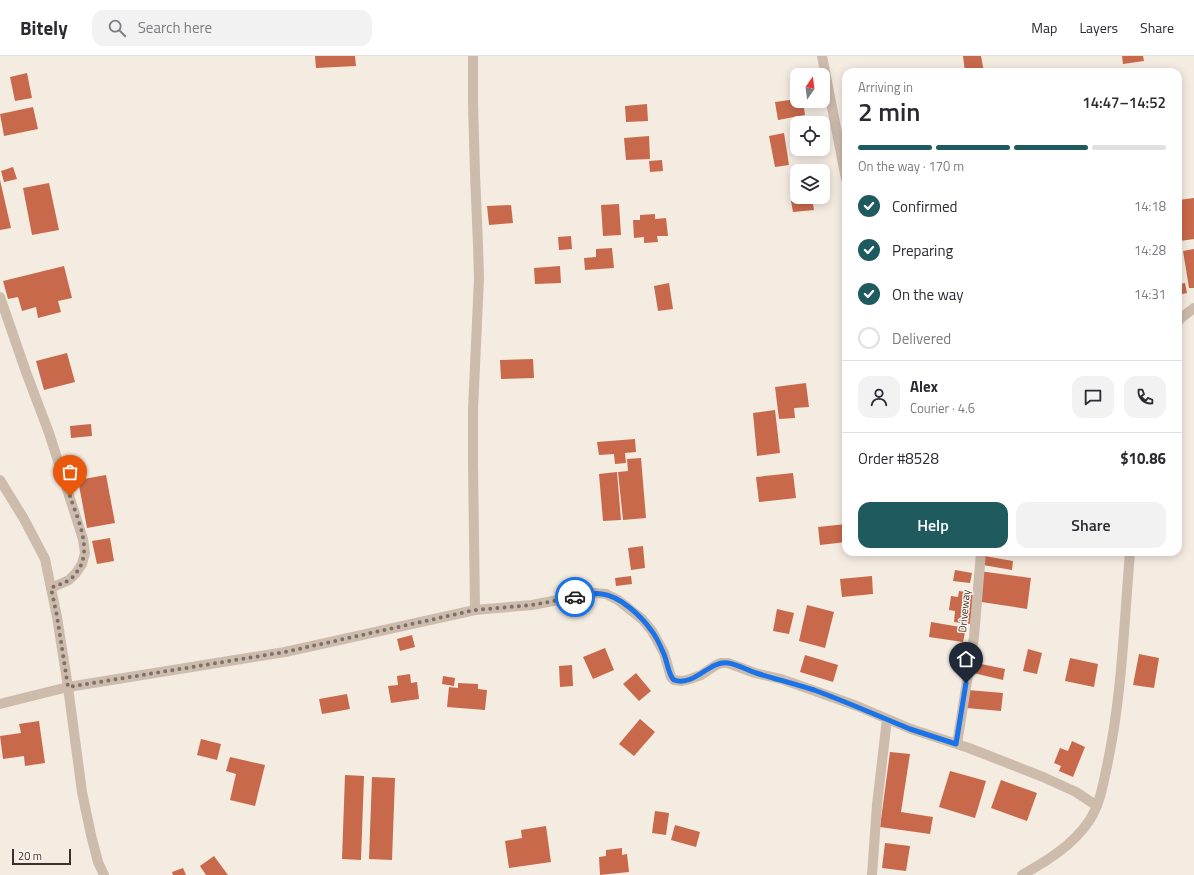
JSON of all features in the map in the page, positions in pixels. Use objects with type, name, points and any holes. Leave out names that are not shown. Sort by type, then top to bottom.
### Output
[{"type":"street","points":[[473,56],[473,103],[479,272],[472,464],[475,610]]},
{"type":"street","points":[[822,56],[842,158]]},
{"type":"street","points":[[0,297],[49,433],[83,539],[85,553],[82,564],[69,580],[51,588]]},
{"type":"street","points":[[1182,317],[1194,308]]},
{"type":"street","points":[[0,480],[24,519],[44,559],[57,616],[84,799],[98,862],[104,875]]},
{"type":"street","name":"Driveway","points":[[956,744],[974,637],[981,556]]},
{"type":"street","points":[[1022,875],[1052,857],[1072,842],[1090,820],[1097,806],[1114,734],[1130,556]]},
{"type":"street","points":[[0,704],[68,687],[285,652],[475,610],[532,605],[595,593],[606,594],[618,600],[631,610],[642,619],[652,631],[664,652],[671,677],[674,680],[682,681],[690,679],[716,665],[728,663],[755,673],[781,679],[815,690],[911,729],[1044,777],[1076,792],[1097,806]]},
{"type":"street","points":[[872,875],[887,719]]},
{"type":"building","points":[[315,56],[355,56],[356,66],[316,68]]},
{"type":"building","points":[[963,56],[981,56],[983,68],[964,68]]},
{"type":"building","points":[[1122,56],[1143,56],[1144,61],[1123,64]]},
{"type":"building","points":[[27,73],[32,98],[15,101],[10,77]]},
{"type":"building","points":[[790,100],[790,108],[804,108],[805,115],[790,116],[790,118],[778,120],[775,102]]},
{"type":"building","points":[[647,104],[648,121],[626,122],[625,106]]},
{"type":"building","points":[[33,107],[38,129],[4,136],[0,114]]},
{"type":"building","points":[[784,133],[789,165],[775,167],[769,136]]},
{"type":"building","points":[[649,136],[650,159],[626,160],[624,138]]},
{"type":"building","points":[[662,160],[663,171],[650,172],[649,161]]},
{"type":"building","points":[[13,167],[17,179],[4,182],[1,171]]},
{"type":"building","points":[[0,180],[11,228],[0,230]]},
{"type":"building","points":[[49,183],[59,230],[32,235],[23,188]]},
{"type":"building","points":[[1194,198],[1194,239],[1182,241],[1182,200]]},
{"type":"building","points":[[619,204],[621,235],[603,236],[601,205]]},
{"type":"building","points":[[792,204],[813,204],[814,210],[793,212]]},
{"type":"building","points":[[511,205],[513,223],[489,225],[487,206]]},
{"type":"building","points":[[655,214],[655,219],[666,218],[668,236],[657,236],[658,242],[644,243],[644,237],[634,238],[633,220],[640,220],[640,215]]},
{"type":"building","points":[[571,236],[572,249],[559,250],[558,237]]},
{"type":"building","points":[[612,248],[614,268],[585,270],[584,258],[596,257],[596,249]]},
{"type":"building","points":[[1194,249],[1194,288],[1189,288],[1183,251]]},
{"type":"building","points":[[64,266],[72,298],[58,301],[61,312],[38,318],[36,307],[22,311],[18,297],[8,299],[3,281]]},
{"type":"building","points":[[560,266],[561,283],[535,284],[534,268]]},
{"type":"building","points":[[669,283],[673,309],[658,311],[654,286]]},
{"type":"building","points":[[1182,283],[1185,283],[1187,293],[1182,294]]},
{"type":"building","points":[[67,353],[75,382],[44,390],[36,361]]},
{"type":"building","points":[[533,359],[534,378],[501,379],[500,360]]},
{"type":"building","points":[[806,383],[809,407],[794,408],[795,418],[779,419],[775,387]]},
{"type":"building","points":[[775,410],[780,453],[757,456],[753,413]]},
{"type":"building","points":[[91,424],[92,436],[71,438],[70,426]]},
{"type":"building","points":[[635,439],[636,452],[625,453],[626,463],[615,464],[614,454],[599,455],[597,442]]},
{"type":"building","points":[[641,458],[646,518],[623,520],[618,472],[628,471],[627,459]]},
{"type":"building","points":[[617,472],[621,520],[603,521],[599,474]]},
{"type":"building","points":[[793,473],[796,498],[759,502],[756,477]]},
{"type":"building","points":[[106,475],[115,523],[87,528],[78,480]]},
{"type":"building","points":[[842,524],[842,542],[820,545],[818,527]]},
{"type":"building","points":[[110,538],[114,561],[97,564],[92,541]]},
{"type":"building","points":[[643,546],[645,568],[631,570],[628,548]]},
{"type":"building","points":[[984,556],[1013,561],[1012,570],[983,565]]},
{"type":"building","points":[[955,570],[972,573],[970,583],[953,581]]},
{"type":"building","points":[[979,571],[1031,578],[1027,609],[975,601]]},
{"type":"building","points":[[631,576],[632,584],[616,586],[615,578]]},
{"type":"building","points":[[872,576],[873,594],[842,597],[840,579]]},
{"type":"building","points":[[959,591],[974,593],[970,624],[954,622],[955,611],[949,610],[951,596],[958,597]]},
{"type":"building","points":[[807,605],[834,612],[825,648],[799,641]]},
{"type":"building","points":[[777,609],[794,613],[789,634],[773,631]]},
{"type":"building","points":[[931,622],[966,628],[963,642],[929,637]]},
{"type":"building","points":[[412,635],[415,647],[400,651],[397,639]]},
{"type":"building","points":[[605,648],[614,670],[593,679],[583,657]]},
{"type":"building","points":[[1028,649],[1042,653],[1037,674],[1023,671]]},
{"type":"building","points":[[1139,654],[1159,658],[1154,688],[1133,685]]},
{"type":"building","points":[[805,655],[838,665],[833,682],[800,672]]},
{"type":"building","points":[[1070,658],[1098,664],[1094,687],[1065,681]]},
{"type":"building","points":[[967,661],[1005,669],[1003,680],[965,671]]},
{"type":"building","points":[[572,665],[573,686],[560,687],[559,666]]},
{"type":"building","points":[[636,673],[651,691],[639,701],[623,684]]},
{"type":"building","points":[[410,674],[411,683],[417,682],[419,699],[391,703],[388,686],[398,685],[397,676]]},
{"type":"building","points":[[443,676],[455,678],[454,686],[442,684]]},
{"type":"building","points":[[458,683],[478,684],[478,689],[487,690],[485,710],[447,707],[449,687],[458,688]]},
{"type":"building","points":[[968,690],[1003,693],[1001,711],[966,708]]},
{"type":"building","points":[[347,694],[350,709],[322,714],[319,699]]},
{"type":"building","points":[[640,719],[655,732],[634,756],[619,744]]},
{"type":"building","points":[[39,721],[45,763],[25,766],[24,756],[3,759],[0,736],[21,733],[19,724]]},
{"type":"building","points":[[201,739],[221,744],[217,760],[197,755]]},
{"type":"building","points":[[1072,741],[1085,747],[1073,777],[1059,771],[1061,766],[1054,763],[1060,748],[1068,751]]},
{"type":"building","points":[[890,752],[910,754],[901,812],[933,817],[930,834],[880,827]]},
{"type":"building","points":[[230,757],[265,765],[255,806],[230,800],[236,774],[226,771]]},
{"type":"building","points":[[950,771],[986,781],[975,818],[939,807]]},
{"type":"building","points":[[345,775],[364,776],[361,860],[342,859]]},
{"type":"building","points":[[372,777],[395,778],[392,860],[369,859]]},
{"type":"building","points":[[1001,780],[1037,793],[1027,821],[991,808]]},
{"type":"building","points":[[655,811],[669,813],[666,835],[652,833]]},
{"type":"building","points":[[675,825],[700,832],[696,847],[671,840]]},
{"type":"building","points":[[546,826],[551,862],[509,868],[505,841],[522,838],[521,830]]},
{"type":"building","points":[[885,843],[910,846],[906,871],[882,868]]},
{"type":"building","points":[[622,848],[622,855],[627,854],[629,872],[600,875],[599,857],[606,856],[606,850]]},
{"type":"building","points":[[214,856],[228,875],[206,875],[200,866]]},
{"type":"building","points":[[183,868],[186,875],[173,875],[172,872]]},
{"type":"way so far","points":[[70,496],[83,539],[85,553],[82,564],[76,573],[69,580],[51,588],[68,687],[285,652],[475,610],[532,605],[575,597]]},
{"type":"route","points":[[575,597],[595,593],[606,594],[618,600],[642,619],[652,631],[664,652],[671,677],[674,680],[682,681],[694,678],[716,665],[728,663],[755,673],[781,679],[815,690],[911,729],[956,744],[966,683]]}]
